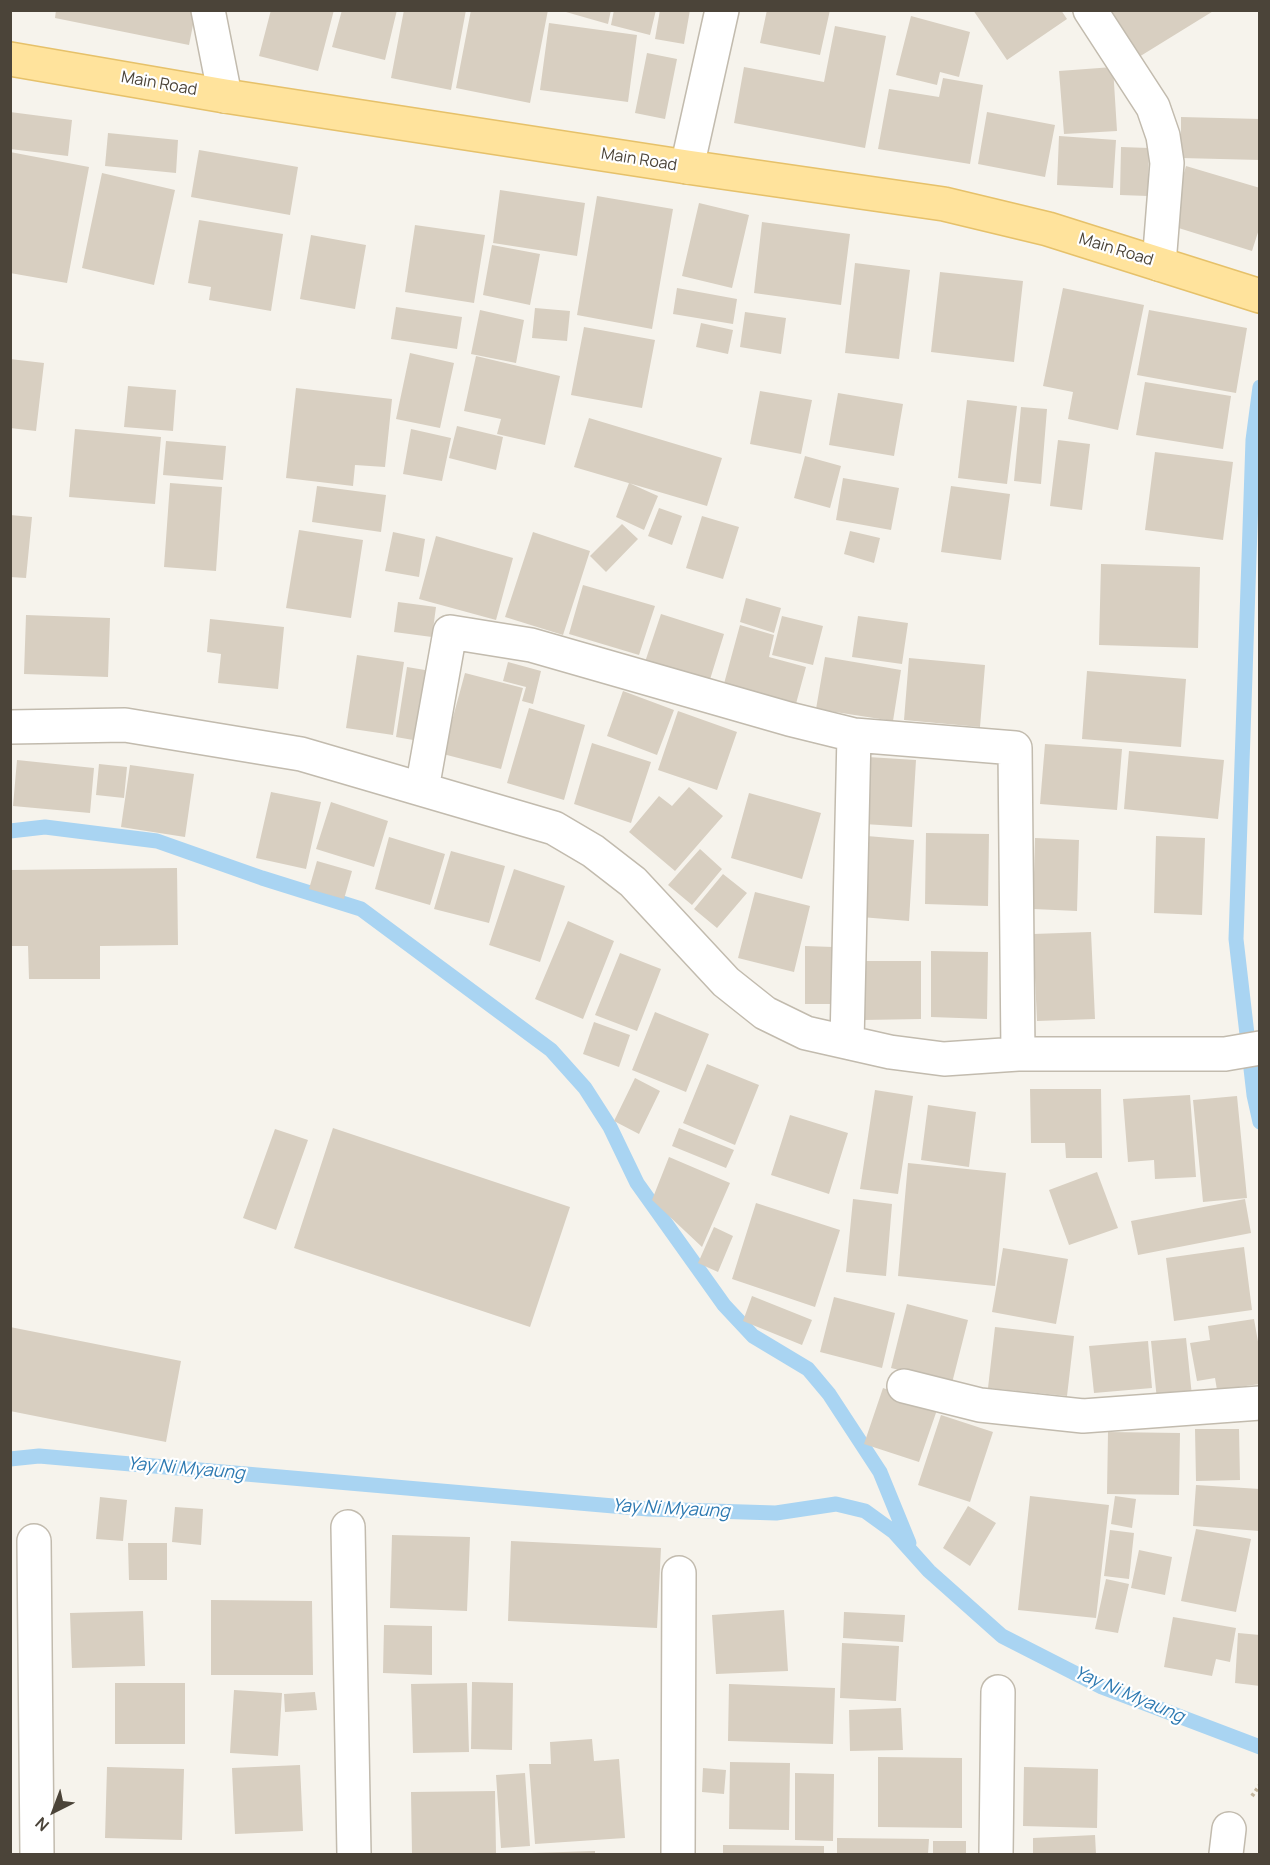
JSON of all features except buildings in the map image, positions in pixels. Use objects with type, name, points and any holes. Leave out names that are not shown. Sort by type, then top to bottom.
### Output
[{"type":"main road","name":"Main Road","points":[[10,59],[225,96],[944,204],[1048,229],[1260,296]]},
{"type":"street","points":[[208,10],[225,96]]},
{"type":"street","points":[[687,167],[722,10]]},
{"type":"street","points":[[1090,10],[1153,107],[1163,136],[1167,164],[1159,264]]},
{"type":"street","points":[[422,789],[450,632],[531,645],[789,719],[854,735],[1015,748],[1018,1054]]},
{"type":"street","points":[[10,726],[125,725],[301,754],[554,828],[593,851],[633,882],[726,982],[765,1013],[806,1033],[890,1052],[944,1059],[1018,1054],[1225,1054],[1259,1048]]},
{"type":"street","points":[[847,1042],[854,735]]},
{"type":"street","points":[[904,1386],[980,1405],[1083,1416],[1260,1402]]},
{"type":"street","points":[[348,1527],[354,1854]]},
{"type":"street","points":[[34,1541],[37,1854]]},
{"type":"street","points":[[678,1854],[679,1573]]},
{"type":"street","points":[[996,1854],[998,1692]]},
{"type":"waterway","points":[[1260,387],[1253,440],[1236,939],[1254,1095],[1260,1122]]},
{"type":"waterway","points":[[10,831],[45,827],[157,841],[262,878],[361,909],[551,1050],[585,1088],[610,1127],[637,1183],[724,1305],[753,1336],[808,1369],[829,1394],[880,1472],[909,1543]]},
{"type":"waterway","name":"Yay Ni Myaung","points":[[10,1459],[39,1456],[648,1509],[776,1513],[836,1504],[865,1511],[894,1532],[929,1571],[1002,1636],[1102,1687],[1260,1747]]}]
